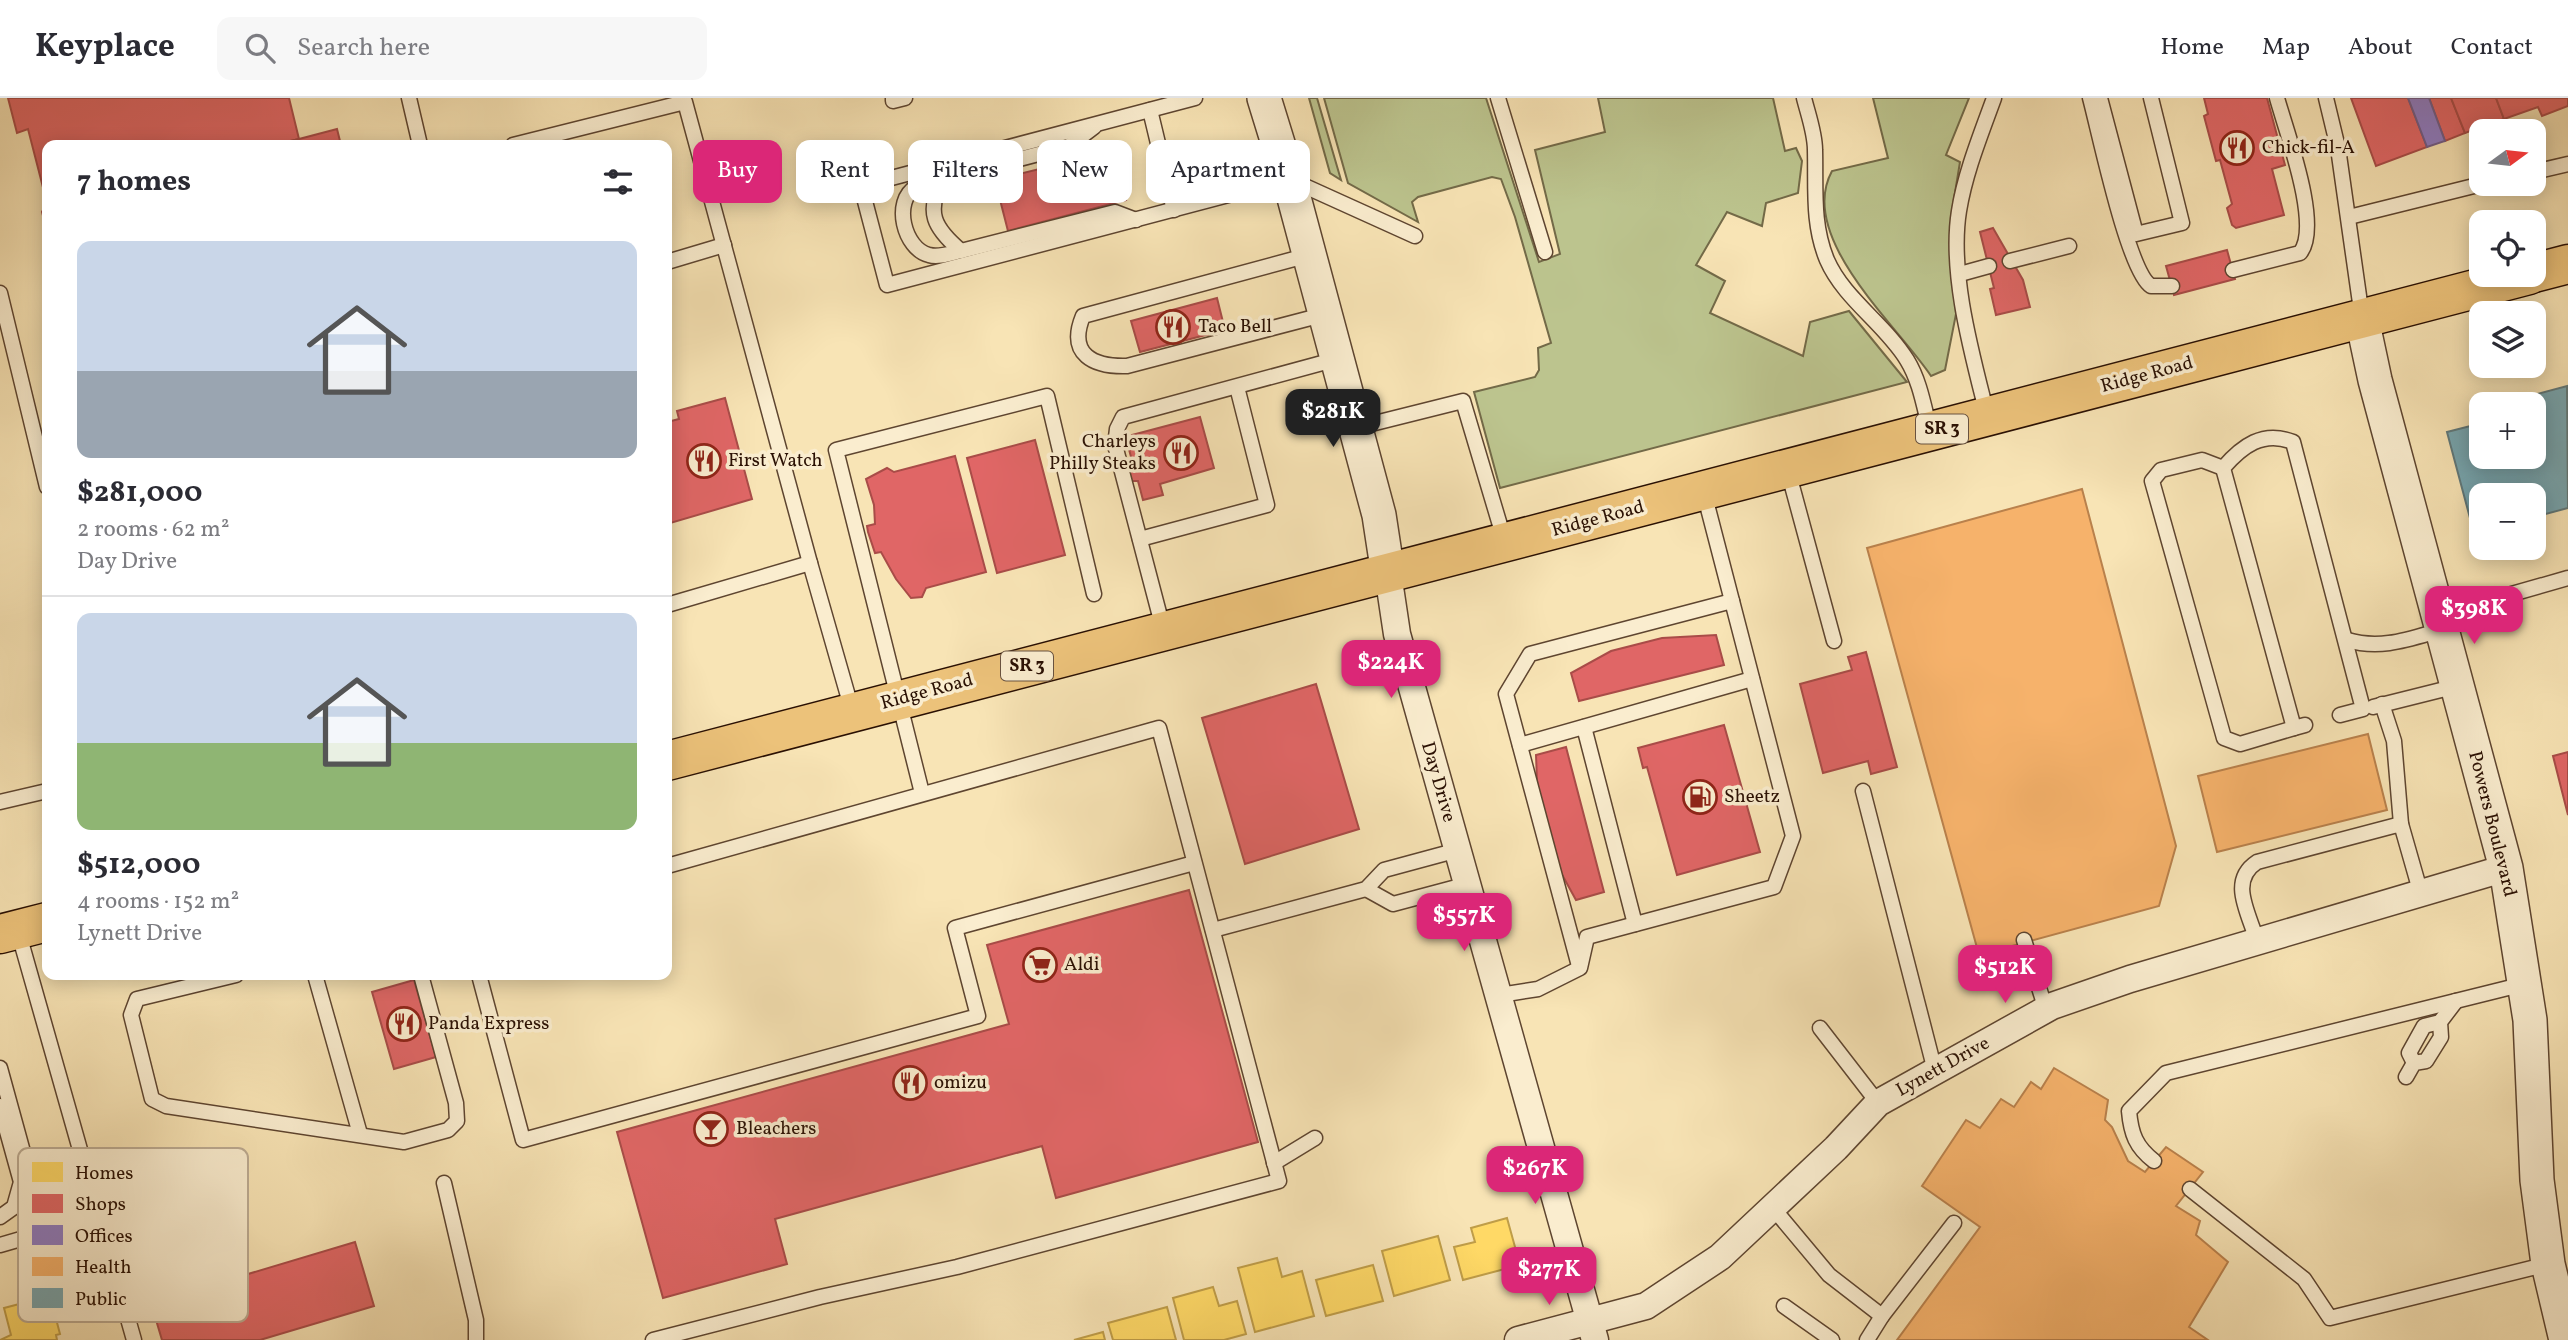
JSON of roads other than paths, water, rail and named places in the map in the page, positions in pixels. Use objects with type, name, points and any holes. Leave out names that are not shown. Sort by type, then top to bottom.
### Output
[{"type":"main road","points":[[2546,270],[2568,264]]},
{"type":"main road","name":"Ridge Road","points":[[672,760],[2482,287]]},
{"type":"street","name":"Day Drive","points":[[1264,98],[1277,140]]},
{"type":"street","name":"Day Drive","points":[[1295,203],[1379,515],[1397,634],[1593,1330]]},
{"type":"street","name":"Powers Boulevard","points":[[2362,318],[2375,380],[2506,868],[2530,1020],[2537,1180],[2548,1264],[2566,1340]]},
{"type":"street","name":"Lynett Drive","points":[[1518,1340],[1593,1330],[1646,1306],[1720,1257],[1878,1103],[2046,1010],[2130,979],[2506,868]]},
{"type":"lane","points":[[409,98],[419,140]]},
{"type":"lane","points":[[893,98],[894,101],[905,98]]},
{"type":"lane","points":[[1195,98],[861,186],[887,285],[1200,203]]},
{"type":"lane","points":[[1498,98],[1545,252]]},
{"type":"lane","points":[[1804,98],[1816,148],[1813,174],[1818,235],[1828,262],[1846,289],[1907,359],[1918,383],[1931,432]]},
{"type":"lane","points":[[1988,417],[1975,368],[1960,274],[1959,212],[1994,98]]},
{"type":"lane","points":[[2090,98],[2124,230],[2141,277],[2151,286],[2172,286]]},
{"type":"lane","points":[[2100,98],[2136,234],[2182,223],[2151,98]]},
{"type":"lane","points":[[2233,270],[2300,253],[2306,241],[2304,200],[2277,98]]},
{"type":"lane","points":[[2326,98],[2338,149],[2362,318]]},
{"type":"lane","points":[[533,140],[685,102],[852,712]]},
{"type":"lane","points":[[1150,110],[1174,210]]},
{"type":"lane","points":[[1023,158],[1069,146],[1098,124]]},
{"type":"lane","points":[[2546,169],[2568,164]]},
{"type":"lane","points":[[2349,218],[2469,187]]},
{"type":"lane","points":[[1310,188],[1415,236]]},
{"type":"lane","points":[[908,195],[903,206],[906,229],[919,251],[929,256],[961,251],[1115,212],[1136,219]]},
{"type":"lane","points":[[933,203],[933,211],[940,234],[961,251]]},
{"type":"lane","points":[[672,261],[724,245]]},
{"type":"lane","points":[[2010,261],[2069,246]]},
{"type":"lane","points":[[1309,255],[1083,316],[1080,336],[1085,356],[1095,364],[1127,366],[1326,314]]},
{"type":"lane","points":[[1960,274],[1989,266]]},
{"type":"lane","points":[[0,293],[42,466]]},
{"type":"lane","points":[[1164,630],[1115,445],[1117,429],[1123,417],[1337,359]]},
{"type":"lane","points":[[1140,538],[1267,506],[1237,387]]},
{"type":"lane","points":[[922,793],[836,450],[1047,396],[1094,594]]},
{"type":"lane","points":[[1355,428],[1464,401],[1505,543]]},
{"type":"lane","points":[[2223,468],[2242,446],[2279,436],[2293,442],[2363,709]]},
{"type":"lane","points":[[2202,460],[2223,468],[2299,727],[2240,744],[2224,738],[2152,481],[2161,470],[2202,460]]},
{"type":"lane","points":[[1788,469],[1835,641]]},
{"type":"lane","points":[[1580,968],[1587,937],[1774,887],[1793,836],[1704,491]]},
{"type":"lane","points":[[672,604],[810,563]]},
{"type":"lane","points":[[2347,640],[2364,645],[2388,646],[2440,622],[2568,578]]},
{"type":"lane","points":[[1580,968],[1506,694],[1530,654],[1732,601]]},
{"type":"lane","points":[[1520,745],[1752,679]]},
{"type":"lane","points":[[2340,715],[2457,686]]},
{"type":"lane","points":[[2382,704],[2394,741],[2401,824],[2421,894]]},
{"type":"lane","points":[[1584,727],[1635,924]]},
{"type":"lane","points":[[653,1340],[820,1297],[957,1267],[1279,1181],[1159,728],[672,865]]},
{"type":"lane","points":[[1864,791],[1936,1071]]},
{"type":"lane","points":[[0,802],[42,792]]},
{"type":"lane","points":[[2257,942],[2239,883],[2245,870],[2257,862],[2401,824]]},
{"type":"lane","points":[[1213,930],[1366,889],[1384,870],[1458,850]]},
{"type":"lane","points":[[480,980],[523,1140],[978,1016],[955,928],[1194,863]]},
{"type":"lane","points":[[1366,889],[1393,904],[1468,884]]},
{"type":"lane","points":[[22,928],[82,1148]]},
{"type":"lane","points":[[2024,940],[2046,1010]]},
{"type":"lane","points":[[1500,995],[1538,989],[1580,968]]},
{"type":"lane","points":[[215,980],[137,999],[131,1015],[152,1100],[166,1106],[404,1142],[448,1130],[457,1121],[456,1103],[422,980]]},
{"type":"lane","points":[[316,980],[360,1135]]},
{"type":"lane","points":[[2154,1161],[2143,1152],[2131,1135],[2129,1111],[2166,1073],[2525,984]]},
{"type":"lane","points":[[2406,1077],[2414,1063],[2426,1061],[2434,1049],[2441,1037],[2440,1022],[2456,1001]]},
{"type":"lane","points":[[1820,1028],[1878,1103]]},
{"type":"lane","points":[[0,1068],[22,1148]]},
{"type":"lane","points":[[0,1105],[18,1171]]},
{"type":"lane","points":[[1274,1163],[1315,1138]]},
{"type":"lane","points":[[444,1183],[476,1320],[476,1340]]},
{"type":"lane","points":[[2190,1189],[2310,1284],[2330,1318],[2548,1264]]},
{"type":"lane","points":[[0,1217],[14,1207],[18,1193]]},
{"type":"lane","points":[[1773,1208],[1829,1275],[1882,1316]]},
{"type":"lane","points":[[1867,1340],[1882,1316],[1954,1223]]},
{"type":"lane","points":[[0,1245],[18,1240]]},
{"type":"lane","points":[[1784,1306],[1832,1340]]},
{"type":"lane","points":[[129,1322],[134,1340]]},
{"type":"place","name":"Chick-fil-A","points":[[2237,148]]},
{"type":"place","name":"Taco Bell","points":[[1173,327]]},
{"type":"place","name":"Charleys Philly Steaks","points":[[1181,453]]},
{"type":"place","name":"First Watch","points":[[704,461]]},
{"type":"place","name":"Sheetz","points":[[1700,797]]},
{"type":"place","name":"Aldi","points":[[1040,965]]},
{"type":"place","name":"Panda Express","points":[[404,1024]]},
{"type":"place","name":"omizu","points":[[910,1083]]},
{"type":"place","name":"Bleachers","points":[[711,1129]]}]
